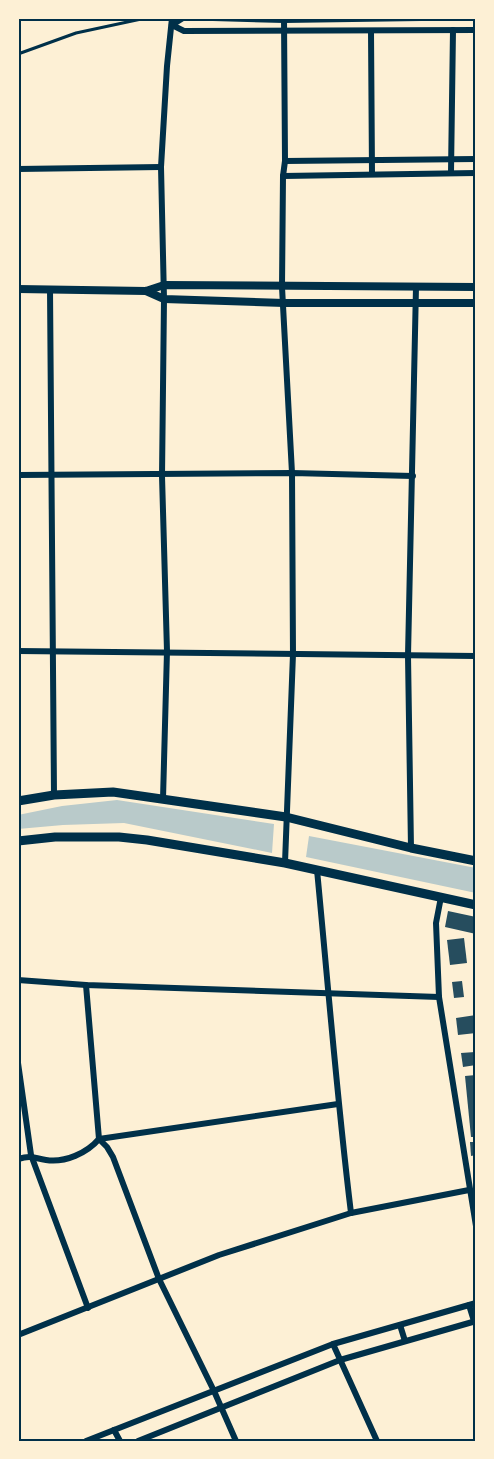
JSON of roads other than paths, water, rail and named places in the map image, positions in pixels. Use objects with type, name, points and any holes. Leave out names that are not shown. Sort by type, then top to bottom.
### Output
[{"type":"main road","points":[[18,801],[54,795],[113,792],[286,817],[411,848],[476,861]]},
{"type":"main road","points":[[18,841],[55,837],[119,837],[147,840],[285,863],[476,905]]},
{"type":"street","points":[[172,21],[183,18]]},
{"type":"street","points":[[213,18],[421,18]]},
{"type":"street","points":[[410,18],[411,31]]},
{"type":"street","points":[[284,19],[285,161],[282,287],[292,473],[293,654],[285,863]]},
{"type":"street","points":[[172,21],[184,31],[476,30]]},
{"type":"street","points":[[163,800],[167,651],[162,476],[164,285],[161,167],[172,21]]},
{"type":"street","points":[[451,172],[453,30]]},
{"type":"street","points":[[371,31],[372,174]]},
{"type":"street","points":[[285,161],[476,159]]},
{"type":"street","points":[[18,169],[161,167]]},
{"type":"street","points":[[283,176],[476,173]]},
{"type":"street","points":[[18,289],[146,291],[164,285],[476,287]]},
{"type":"street","points":[[411,848],[408,656],[416,287]]},
{"type":"street","points":[[50,289],[54,795]]},
{"type":"street","points":[[146,291],[164,299],[284,303],[476,303]]},
{"type":"street","points":[[18,475],[162,476],[292,473],[413,476]]},
{"type":"street","points":[[18,651],[476,656]]},
{"type":"street","points":[[317,870],[338,1104],[351,1213]]},
{"type":"street","points":[[441,897],[436,923],[439,997],[476,1226]]},
{"type":"street","points":[[18,980],[86,985],[439,997]]},
{"type":"street","points":[[86,985],[99,1139],[107,1147],[112,1157],[159,1279],[236,1441]]},
{"type":"street","points":[[18,1063],[31,1155],[88,1308]]},
{"type":"street","points":[[18,1159],[31,1155],[47,1160],[62,1160],[82,1153],[99,1139],[338,1104]]},
{"type":"street","points":[[18,1335],[219,1255],[351,1213],[469,1190]]},
{"type":"street","points":[[86,1441],[333,1344],[473,1304],[475,1321],[340,1360],[138,1441]]},
{"type":"street","points":[[400,1325],[405,1341]]},
{"type":"street","points":[[333,1344],[377,1441]]},
{"type":"street","points":[[114,1430],[120,1441]]},
{"type":"lane","points":[[18,54],[76,33],[146,18]]}]
